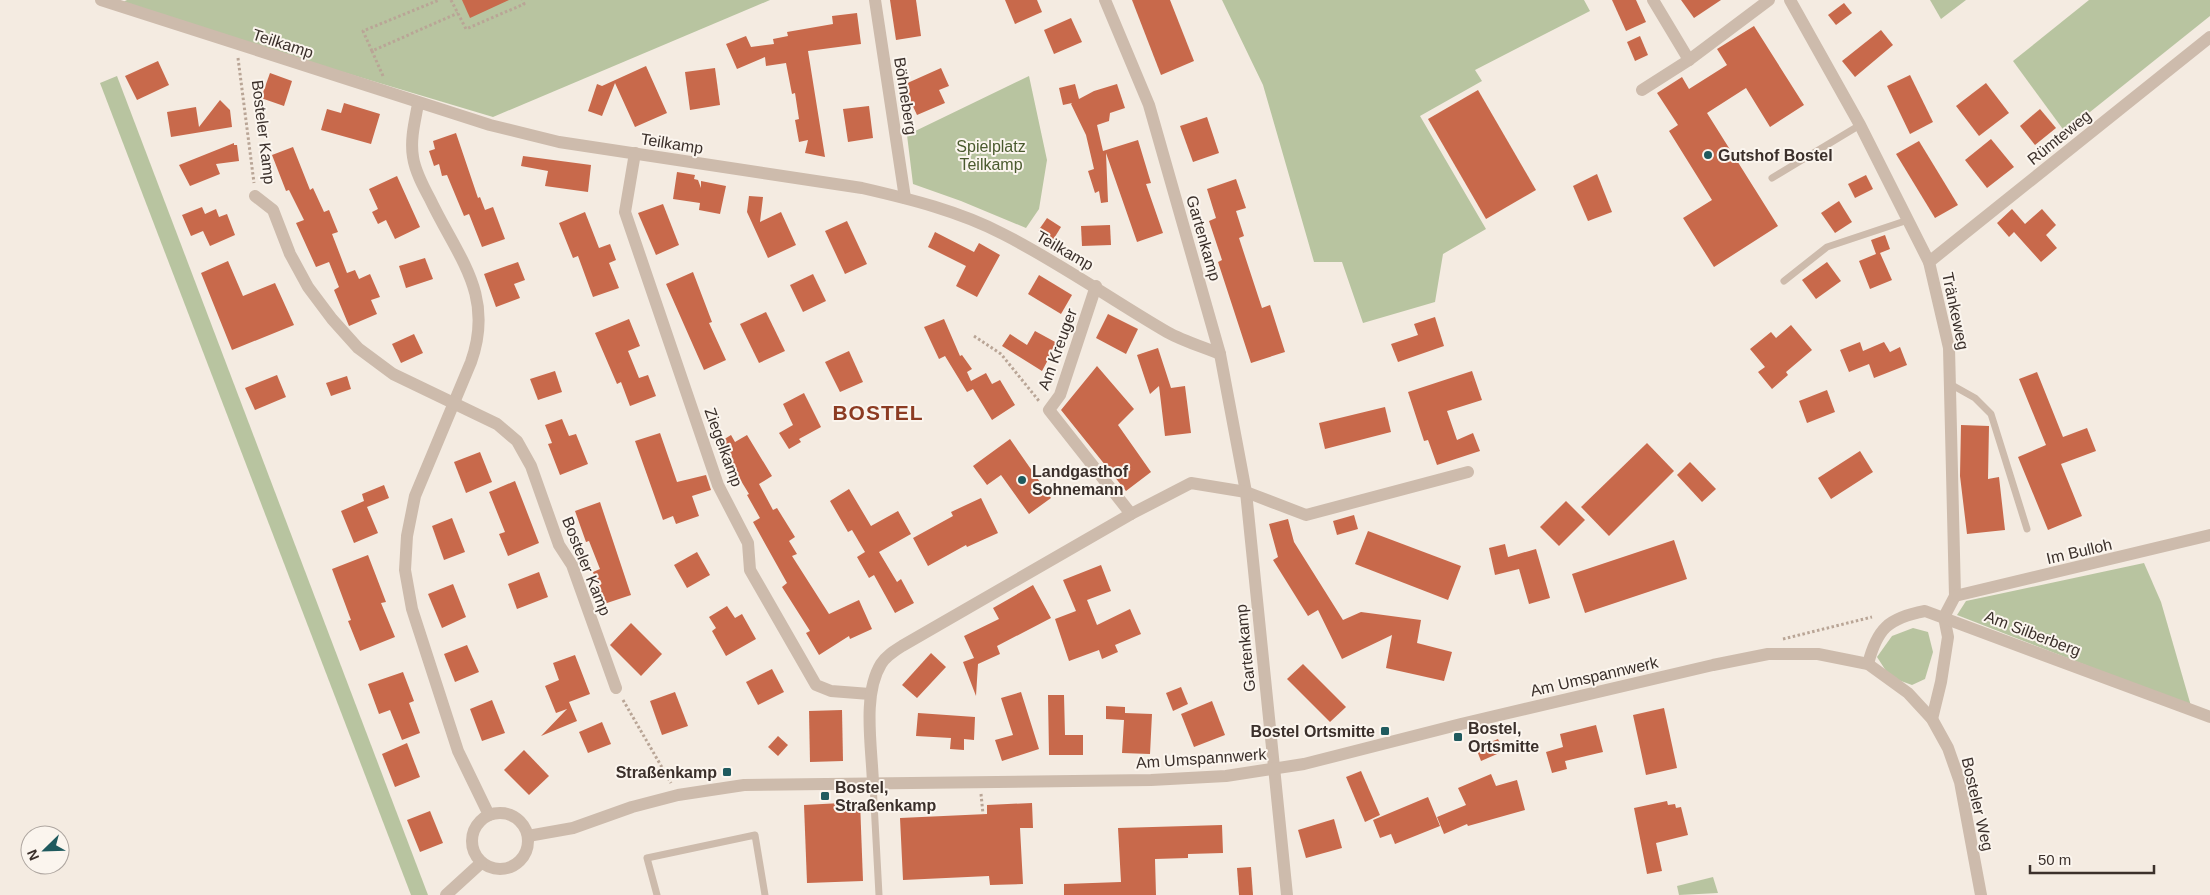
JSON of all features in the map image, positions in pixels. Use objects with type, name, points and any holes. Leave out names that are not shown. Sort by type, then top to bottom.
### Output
[{"type":"street","name":"Teilkamp","points":[[101,0],[418,104],[490,125],[559,142],[862,188],[905,198],[951,212],[1002,233],[1096,286],[1168,332],[1220,354]]},
{"type":"street","name":"Böhneberg","points":[[875,0],[905,198]]},
{"type":"street","name":"Gartenkamp","points":[[1105,0],[1149,105],[1220,354],[1246,492],[1287,895]]},
{"type":"street","points":[[1653,0],[1689,60]]},
{"type":"street","points":[[1642,90],[1689,60],[1769,0]]},
{"type":"street","name":"Tränkeweg","points":[[1790,0],[1860,125],[1929,262],[1949,348],[1955,596],[1944,618]]},
{"type":"street","name":"Rümteweg","points":[[1929,262],[2210,37]]},
{"type":"street","points":[[418,104],[412,136],[413,158],[436,211],[471,277],[479,305],[480,319],[476,348],[415,496],[407,536],[405,570],[412,609],[458,751],[489,815]]},
{"type":"street","name":"Ziegelkamp","points":[[634,153],[625,212],[718,485],[748,543],[750,570],[816,685],[831,691],[870,694]]},
{"type":"street","name":"Bosteler Kamp","points":[[256,196],[273,210],[298,271],[319,304],[345,334],[374,362],[393,374],[497,424],[517,441],[524,454],[559,545],[572,565],[616,688]]},
{"type":"street","name":"Am Kreuger","points":[[1096,286],[1060,395],[1049,410],[1131,514]]},
{"type":"street","points":[[873,784],[870,694],[878,669],[891,653],[1131,514],[1191,483],[1246,492],[1306,515],[1468,472]]},
{"type":"street","name":"Im Bulloh","points":[[1955,596],[2210,535]]},
{"type":"street","name":"Am Silberberg","points":[[1868,664],[1873,643],[1884,627],[1904,615],[1925,611],[2210,717]]},
{"type":"street","points":[[1932,719],[1941,682],[1948,636],[1944,618]]},
{"type":"street","name":"Am Umspannwerk","points":[[528,836],[573,828],[632,807],[678,794],[744,785],[1150,780],[1226,776],[1274,769],[1540,705],[1768,654],[1818,654],[1868,664]]},
{"type":"street","name":"Bosteler Weg","points":[[1868,664],[1908,693],[1932,719],[1948,748],[1960,782],[1981,895]]},
{"type":"street","points":[[497,813],[514,816],[526,828],[528,836],[526,854],[514,866],[497,870],[481,863],[472,846],[472,836],[475,827],[489,815],[497,813]]},
{"type":"street","points":[[446,895],[481,863]]},
{"type":"lane","points":[[1772,178],[1860,125]]},
{"type":"lane","points":[[1784,281],[1827,247],[1908,220]]},
{"type":"lane","points":[[1950,384],[1975,398],[1991,414],[2027,529]]},
{"type":"lane","points":[[873,784],[879,895]]},
{"type":"lane","points":[[657,895],[647,858],[755,835],[765,895]]},
{"type":"path","points":[[392,95],[363,32],[440,0]]},
{"type":"path","points":[[451,0],[466,29],[524,4],[522,0]]},
{"type":"path","points":[[372,51],[458,13]]},
{"type":"path","name":"Bosteler Kamp","points":[[236,45],[256,196]]},
{"type":"path","points":[[974,336],[1001,354],[1040,403],[1049,410]]},
{"type":"path","points":[[1778,640],[1872,617]]},
{"type":"path","points":[[616,688],[678,794]]},
{"type":"path","points":[[981,791],[983,814]]},
{"type":"green space","points":[[127,0],[770,0],[493,117],[259,47],[123,2]]},
{"type":"green space","points":[[1222,0],[1584,0],[1590,11],[1475,70],[1482,81],[1420,116],[1486,229],[1443,254],[1435,302],[1363,323],[1342,262],[1314,262],[1263,85]]},
{"type":"green space","points":[[1930,0],[1966,0],[1941,19]]},
{"type":"green space","points":[[2089,0],[2210,0],[2210,16],[2065,132],[2013,61]]},
{"type":"green space","points":[[117,76],[428,895],[411,895],[100,83]]},
{"type":"green space","name":"Spielplatz Teilkamp","points":[[1029,76],[1047,160],[1039,209],[1026,228],[961,201],[913,184],[907,135]]},
{"type":"green space","points":[[2144,563],[2161,602],[2191,706],[1957,615],[1966,601]]},
{"type":"green space","points":[[1913,628],[1928,632],[1933,652],[1925,679],[1912,685],[1890,677],[1877,657],[1892,636]]},
{"type":"green space","points":[[1713,877],[1718,893],[1679,895],[1677,886]]},
{"type":"building","points":[[462,0],[509,0],[470,18]]},
{"type":"building","points":[[890,0],[916,0],[921,36],[896,40]]},
{"type":"building","points":[[1005,0],[1037,0],[1042,12],[1015,24]]},
{"type":"building","points":[[1132,0],[1170,0],[1194,61],[1161,75]]},
{"type":"building","points":[[1612,0],[1636,0],[1646,22],[1626,31]]},
{"type":"building","points":[[1681,0],[1721,0],[1694,18]]},
{"type":"building","points":[[1844,3],[1852,13],[1836,25],[1828,15]]},
{"type":"building","points":[[857,13],[861,44],[808,51],[825,157],[805,153],[808,140],[799,142],[795,120],[799,119],[795,93],[792,94],[786,63],[766,66],[765,57],[737,69],[726,44],[746,36],[751,47],[774,44],[773,39],[788,36],[787,32],[833,24],[832,16]]},
{"type":"building","points":[[1071,18],[1082,42],[1054,54],[1044,30]]},
{"type":"building","name":"Gutshof Bostel","points":[[1754,26],[1804,105],[1770,127],[1746,88],[1707,113],[1778,226],[1714,267],[1683,218],[1712,200],[1669,131],[1678,125],[1657,93],[1682,77],[1689,89],[1727,65],[1717,49]]},
{"type":"building","points":[[1881,30],[1893,45],[1855,77],[1842,61]]},
{"type":"building","points":[[1640,36],[1648,55],[1635,61],[1627,42]]},
{"type":"building","points":[[158,61],[169,85],[137,100],[125,76]]},
{"type":"building","points":[[646,66],[667,113],[635,127],[615,83],[602,116],[588,111],[597,84],[602,86]]},
{"type":"building","points":[[715,68],[720,105],[690,110],[685,72]]},
{"type":"building","points":[[941,68],[949,86],[939,90],[945,103],[917,115],[903,85]]},
{"type":"building","points":[[270,73],[292,81],[284,106],[261,98]]},
{"type":"building","points":[[1910,75],[1933,122],[1910,134],[1887,86]]},
{"type":"building","points":[[1986,83],[2009,113],[1979,136],[1956,106]]},
{"type":"building","points":[[1075,84],[1079,99],[1094,91],[1117,84],[1125,108],[1110,113],[1109,121],[1097,125],[1103,151],[1138,140],[1151,183],[1146,184],[1163,233],[1137,242],[1106,153],[1108,202],[1101,203],[1099,191],[1095,193],[1088,171],[1094,169],[1086,135],[1072,103],[1063,105],[1059,88]]},
{"type":"building","points":[[1478,90],[1536,190],[1486,219],[1428,119]]},
{"type":"building","points":[[220,100],[230,110],[232,127],[171,137],[167,112],[196,107],[199,127]]},
{"type":"building","points":[[344,103],[380,114],[371,144],[321,130],[327,109],[341,113]]},
{"type":"building","points":[[869,106],[873,138],[848,142],[843,109]]},
{"type":"building","points":[[2040,109],[2056,128],[2035,145],[2020,126]]},
{"type":"building","points":[[1207,117],[1219,153],[1193,162],[1180,126]]},
{"type":"building","points":[[456,133],[478,198],[480,197],[485,210],[493,207],[505,239],[482,247],[469,214],[464,216],[447,175],[442,176],[439,164],[434,166],[429,151],[435,149],[433,141]]},
{"type":"building","points":[[1991,139],[2014,167],[1987,188],[1965,160]]},
{"type":"building","points":[[1919,141],[1958,205],[1935,218],[1896,154]]},
{"type":"building","points":[[234,143],[234,145],[237,145],[239,161],[216,164],[220,174],[190,186],[179,165]]},
{"type":"building","points":[[293,147],[310,190],[313,188],[324,212],[329,210],[338,232],[332,234],[347,273],[355,270],[359,279],[370,274],[380,297],[371,300],[377,314],[349,326],[334,290],[339,287],[329,262],[316,267],[296,223],[304,220],[289,190],[286,191],[272,155]]},
{"type":"building","points":[[523,156],[591,165],[588,192],[545,186],[548,171],[521,166]]},
{"type":"building","points":[[677,172],[695,175],[694,179],[698,180],[701,188],[701,181],[726,186],[720,214],[699,210],[700,203],[673,199]]},
{"type":"building","points":[[1597,174],[1612,212],[1588,221],[1573,186]]},
{"type":"building","points":[[1866,175],[1873,189],[1855,198],[1848,184]]},
{"type":"building","points":[[397,176],[420,227],[395,239],[386,220],[378,224],[372,212],[378,209],[369,189]]},
{"type":"building","points":[[1236,179],[1246,208],[1236,211],[1244,236],[1239,238],[1262,308],[1270,305],[1285,352],[1251,363],[1218,262],[1222,260],[1209,221],[1216,218],[1207,189]]},
{"type":"building","points":[[749,196],[763,197],[760,222],[781,212],[796,245],[768,258],[747,212]]},
{"type":"building","points":[[1839,201],[1852,222],[1835,233],[1821,213]]},
{"type":"building","points":[[663,204],[679,245],[656,255],[638,213]]},
{"type":"building","points":[[202,207],[205,214],[216,209],[219,217],[227,214],[235,235],[210,246],[203,231],[191,236],[182,215]]},
{"type":"building","points":[[2012,209],[2025,224],[2042,209],[2056,225],[2046,235],[2057,248],[2041,262],[2014,232],[2009,237],[1997,223]]},
{"type":"building","points":[[585,212],[599,248],[610,244],[616,260],[609,263],[619,288],[593,297],[578,256],[573,258],[559,223]]},
{"type":"building","points":[[1047,218],[1061,227],[1053,240],[1038,231]]},
{"type":"building","points":[[847,221],[867,264],[845,274],[825,231]]},
{"type":"building","points":[[1110,225],[1111,245],[1082,246],[1081,226]]},
{"type":"building","points":[[935,232],[974,252],[979,243],[1000,255],[977,297],[956,286],[966,266],[928,247]]},
{"type":"building","points":[[1885,235],[1890,249],[1880,253],[1892,280],[1870,289],[1859,261],[1876,254],[1871,240]]},
{"type":"building","points":[[425,258],[433,279],[406,288],[399,266]]},
{"type":"building","points":[[228,261],[243,296],[275,283],[294,325],[232,350],[201,273]]},
{"type":"building","points":[[518,262],[525,280],[514,284],[520,298],[496,307],[484,274]]},
{"type":"building","points":[[1827,262],[1841,281],[1816,299],[1802,280]]},
{"type":"building","points":[[693,272],[712,322],[709,323],[726,360],[704,370],[666,284]]},
{"type":"building","points":[[813,274],[826,301],[803,312],[790,285]]},
{"type":"building","points":[[1039,275],[1072,295],[1061,314],[1028,294]]},
{"type":"building","points":[[766,312],[785,351],[759,363],[740,324]]},
{"type":"building","points":[[1108,314],[1138,329],[1126,354],[1096,338]]},
{"type":"building","points":[[1435,317],[1444,346],[1398,362],[1391,344],[1418,335],[1414,324]]},
{"type":"building","points":[[629,319],[640,346],[628,351],[639,378],[648,375],[656,396],[630,406],[621,382],[617,384],[595,333]]},
{"type":"building","points":[[944,319],[960,356],[962,355],[972,369],[967,372],[971,381],[986,373],[992,384],[1000,380],[1015,405],[992,420],[973,389],[967,392],[945,356],[939,359],[924,327]]},
{"type":"building","points":[[1791,325],[1812,350],[1786,372],[1788,375],[1772,389],[1758,372],[1765,367],[1750,349],[1771,332],[1776,338]]},
{"type":"building","points":[[1035,331],[1057,343],[1042,371],[1002,346],[1010,334],[1027,345]]},
{"type":"building","points":[[414,334],[423,353],[401,363],[392,344]]},
{"type":"building","points":[[1860,342],[1863,351],[1884,342],[1890,352],[1900,347],[1907,365],[1874,378],[1869,364],[1849,372],[1840,350]]},
{"type":"building","points":[[1158,348],[1171,388],[1185,386],[1191,433],[1165,436],[1159,386],[1150,394],[1137,355]]},
{"type":"building","points":[[849,351],[863,382],[840,392],[825,362]]},
{"type":"building","points":[[1097,366],[1134,409],[1118,425],[1151,472],[1126,491],[1061,410]]},
{"type":"building","points":[[555,371],[562,392],[538,400],[530,379]]},
{"type":"building","points":[[1472,371],[1482,400],[1447,411],[1457,440],[1473,433],[1480,451],[1437,465],[1428,440],[1424,441],[1408,392]]},
{"type":"building","points":[[2037,372],[2063,437],[2087,428],[2096,451],[2061,464],[2082,516],[2048,530],[2018,457],[2046,445],[2019,379]]},
{"type":"building","points":[[277,375],[286,397],[255,410],[245,388]]},
{"type":"building","points":[[347,376],[351,389],[331,396],[326,383]]},
{"type":"building","points":[[1827,390],[1835,412],[1807,423],[1799,401]]},
{"type":"building","points":[[804,393],[821,427],[799,439],[801,442],[789,449],[779,433],[793,425],[783,404]]},
{"type":"building","points":[[1385,407],[1391,432],[1325,449],[1319,423]]},
{"type":"building","points":[[562,419],[569,436],[576,434],[588,464],[560,475],[548,444],[552,443],[545,425]]},
{"type":"building","points":[[1961,425],[1989,426],[1988,479],[1999,477],[2005,530],[1967,534],[1960,476]]},
{"type":"building","points":[[660,433],[677,482],[706,475],[711,490],[692,496],[699,516],[676,524],[673,516],[663,520],[635,441]]},
{"type":"building","points":[[731,435],[735,442],[747,435],[772,476],[759,484],[773,510],[777,508],[795,537],[789,541],[797,554],[792,556],[829,614],[859,600],[872,629],[850,639],[849,636],[819,655],[806,633],[810,631],[782,587],[787,583],[753,522],[760,518],[747,495],[749,494],[718,443]]},
{"type":"building","name":"Landgasthof Sohnemann","points":[[1010,439],[1051,498],[1029,514],[1001,475],[987,485],[973,466]]},
{"type":"building","points":[[1647,443],[1674,471],[1609,536],[1581,507]]},
{"type":"building","points":[[1860,451],[1873,472],[1831,499],[1818,478]]},
{"type":"building","points":[[480,452],[492,482],[466,493],[454,462]]},
{"type":"building","points":[[1690,462],[1716,489],[1702,502],[1677,475]]},
{"type":"building","points":[[515,481],[539,543],[508,556],[499,534],[505,532],[489,492]]},
{"type":"building","points":[[384,485],[389,498],[367,507],[378,533],[354,543],[341,511],[364,501],[362,494]]},
{"type":"building","points":[[849,489],[871,526],[898,511],[911,534],[879,552],[897,582],[901,579],[914,603],[895,613],[874,575],[869,578],[857,557],[865,552],[852,530],[848,532],[830,501]]},
{"type":"building","points":[[981,498],[998,533],[967,547],[966,545],[928,566],[913,538],[953,516],[951,512]]},
{"type":"building","points":[[1566,501],[1585,520],[1559,546],[1540,527]]},
{"type":"building","points":[[600,502],[631,595],[604,604],[593,572],[600,569],[589,541],[586,542],[575,511]]},
{"type":"building","points":[[1354,515],[1358,529],[1337,535],[1333,521]]},
{"type":"building","points":[[452,518],[465,552],[444,560],[432,526]]},
{"type":"building","points":[[1288,519],[1294,542],[1343,620],[1361,612],[1421,620],[1417,643],[1452,652],[1444,681],[1386,668],[1392,635],[1342,659],[1318,610],[1308,616],[1273,560],[1278,557],[1269,524]]},
{"type":"building","points":[[1368,531],[1461,566],[1448,600],[1355,564]]},
{"type":"building","points":[[1674,540],[1687,579],[1585,613],[1572,574]]},
{"type":"building","points":[[1505,544],[1508,557],[1536,549],[1550,598],[1529,604],[1519,569],[1495,575],[1489,548]]},
{"type":"building","points":[[697,552],[710,575],[687,588],[674,565]]},
{"type":"building","points":[[368,555],[386,602],[381,603],[395,637],[360,651],[348,621],[351,620],[332,569]]},
{"type":"building","points":[[1101,565],[1111,591],[1087,600],[1097,625],[1130,609],[1141,634],[1115,645],[1118,652],[1102,659],[1099,650],[1069,661],[1055,619],[1076,611],[1063,580]]},
{"type":"building","points":[[539,572],[548,597],[517,609],[508,584]]},
{"type":"building","points":[[453,584],[466,617],[442,628],[428,594]]},
{"type":"building","points":[[1033,585],[1051,618],[997,646],[1000,654],[978,664],[976,696],[963,662],[974,658],[964,636],[999,619],[993,608]]},
{"type":"building","points":[[727,606],[735,618],[742,614],[756,639],[726,656],[712,631],[716,628],[709,617]]},
{"type":"building","points":[[631,623],[662,654],[641,676],[610,645]]},
{"type":"building","points":[[467,645],[479,672],[455,682],[444,654]]},
{"type":"building","points":[[931,653],[946,667],[917,698],[902,685]]},
{"type":"building","points":[[575,655],[590,694],[569,702],[577,721],[541,736],[567,709],[556,713],[545,686],[559,680],[553,663]]},
{"type":"building","points":[[1303,664],[1346,707],[1330,722],[1287,679]]},
{"type":"building","points":[[772,669],[784,692],[758,705],[746,682]]},
{"type":"building","points":[[403,672],[414,701],[409,703],[420,733],[402,740],[390,710],[379,714],[368,684]]},
{"type":"building","points":[[1181,687],[1188,704],[1173,711],[1166,693]]},
{"type":"building","points":[[675,692],[688,726],[662,735],[650,701]]},
{"type":"building","points":[[1021,692],[1039,749],[1002,761],[995,740],[1013,735],[1001,698]]},
{"type":"building","points":[[1048,695],[1064,695],[1065,735],[1083,735],[1083,755],[1049,755]]},
{"type":"building","points":[[492,700],[505,733],[482,741],[470,709]]},
{"type":"building","points":[[1212,701],[1225,735],[1194,747],[1181,714]]},
{"type":"building","points":[[1106,706],[1125,707],[1125,713],[1152,714],[1150,754],[1122,753],[1124,720],[1106,719]]},
{"type":"building","points":[[1664,708],[1677,768],[1646,775],[1633,715]]},
{"type":"building","points":[[842,710],[843,761],[810,762],[809,711]]},
{"type":"building","points":[[918,713],[975,717],[974,740],[964,739],[964,750],[950,749],[951,738],[916,736]]},
{"type":"building","points":[[602,722],[611,744],[588,753],[579,732]]},
{"type":"building","points":[[1596,725],[1603,752],[1565,761],[1567,769],[1552,773],[1546,752],[1563,747],[1560,734]]},
{"type":"building","points":[[778,736],[788,745],[778,756],[768,747]]},
{"type":"building","points":[[1498,739],[1504,751],[1481,761],[1476,748]]},
{"type":"building","points":[[407,743],[420,777],[395,787],[382,754]]},
{"type":"building","points":[[524,750],[549,776],[529,795],[504,770]]},
{"type":"building","points":[[1361,771],[1380,815],[1365,822],[1346,777]]},
{"type":"building","points":[[1491,774],[1496,786],[1517,780],[1525,810],[1468,826],[1467,824],[1444,834],[1437,817],[1466,805],[1458,788]]},
{"type":"building","points":[[1428,797],[1440,826],[1395,844],[1391,834],[1380,838],[1373,820]]},
{"type":"building","points":[[1667,801],[1668,805],[1675,804],[1676,808],[1681,807],[1688,835],[1656,843],[1662,871],[1647,874],[1634,808]]},
{"type":"building","points":[[860,802],[863,881],[807,883],[804,805]]},
{"type":"building","points":[[1032,803],[1033,828],[1020,828],[1023,884],[990,885],[989,876],[903,880],[900,818],[987,814],[987,805]]},
{"type":"building","points":[[430,811],[443,843],[420,852],[407,820]]},
{"type":"building","points":[[1334,819],[1342,848],[1306,858],[1298,830]]},
{"type":"building","points":[[1222,825],[1223,853],[1188,854],[1188,858],[1155,859],[1156,895],[1064,895],[1064,884],[1121,882],[1118,828]]},
{"type":"building","points":[[1251,867],[1253,895],[1239,895],[1237,868]]},
{"type":"place","name":"Gutshof Bostel","points":[[1708,155]]},
{"type":"place","name":"Landgasthof Sohnemann","points":[[1022,480]]},
{"type":"place","name":"Bostel Ortsmitte","points":[[1385,731]]},
{"type":"place","name":"Bostel, Ortsmitte","points":[[1458,737]]},
{"type":"place","name":"Straßenkamp","points":[[727,772]]},
{"type":"place","name":"Bostel, Straßenkamp","points":[[825,796]]},
{"type":"district","name":"BOSTEL","points":[[878,413]]}]
